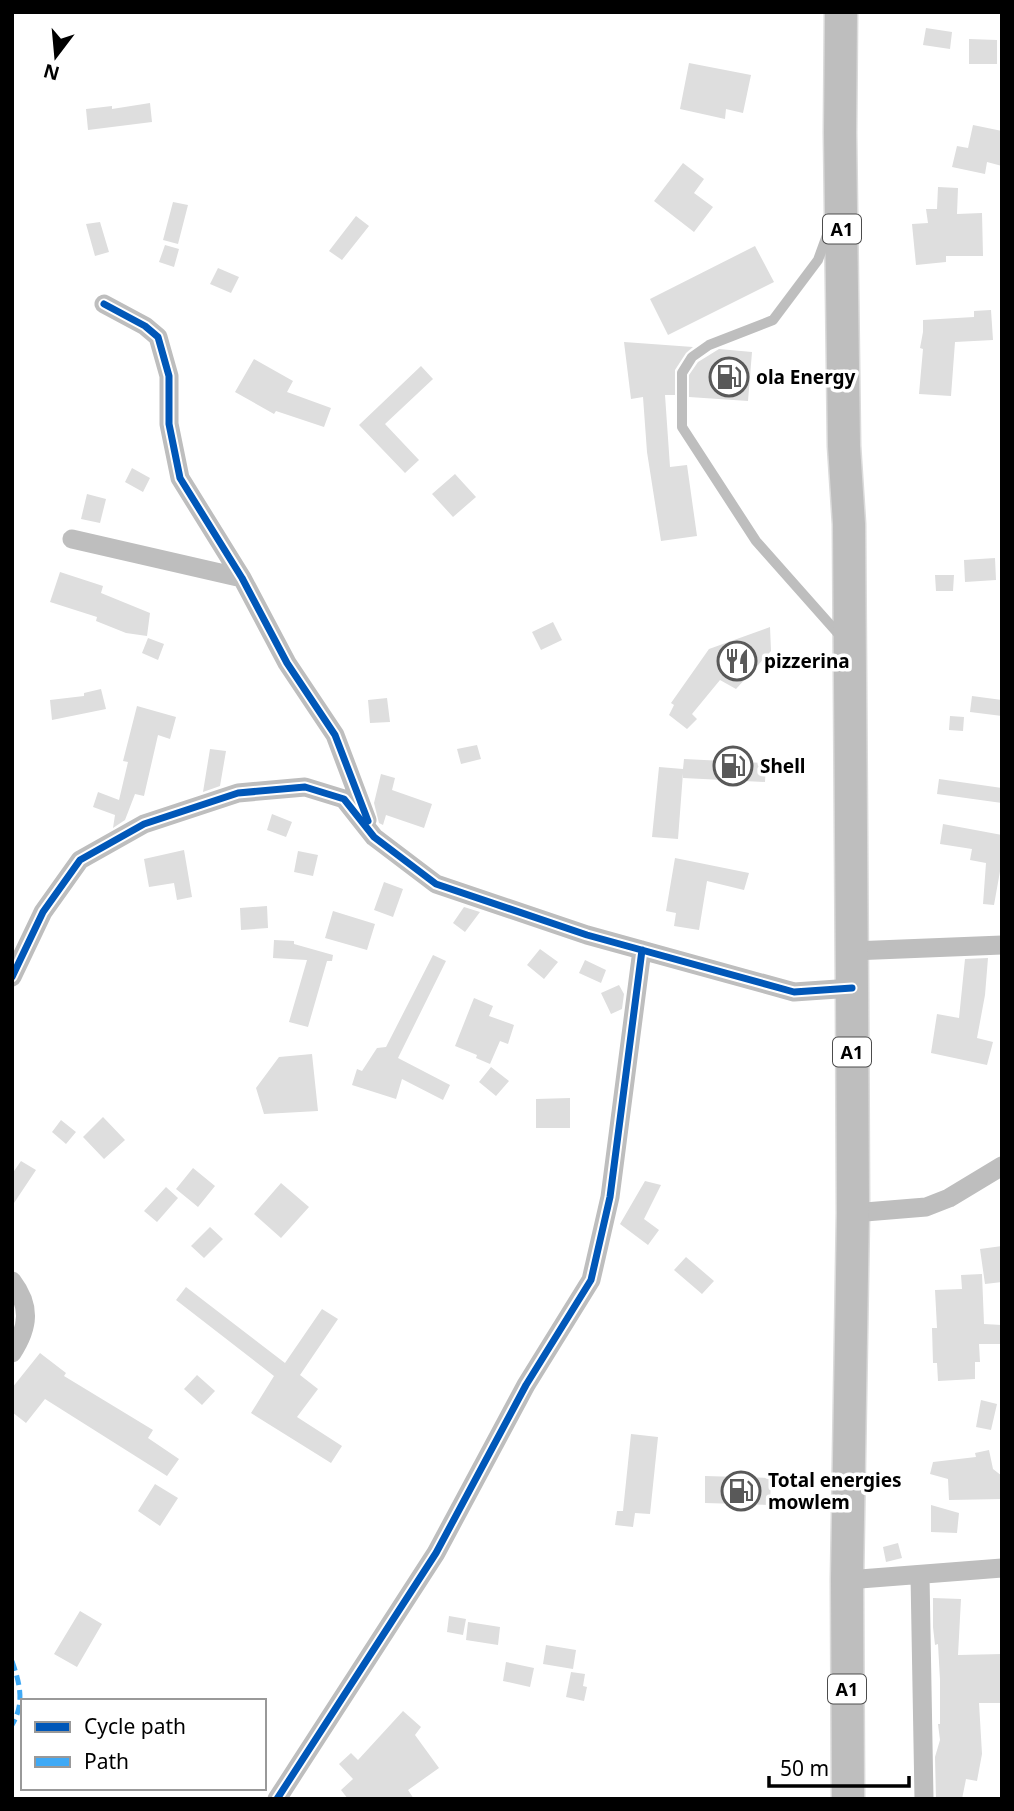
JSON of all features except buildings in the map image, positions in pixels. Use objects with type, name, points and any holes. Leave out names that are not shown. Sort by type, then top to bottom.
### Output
[{"type":"highway","name":"A1","points":[[841,12],[841,197],[844,446],[849,524],[852,951],[853,1213],[847,1580],[848,1799]]},
{"type":"street","points":[[104,304],[145,326],[158,337],[169,376],[169,424],[180,478],[242,578],[287,663],[335,735],[374,837]]},
{"type":"street","points":[[72,539],[242,578]]},
{"type":"street","points":[[12,976],[43,912],[80,860],[144,824],[238,793],[305,787],[344,799],[374,837],[436,884],[587,935],[794,992],[852,988]]},
{"type":"street","points":[[852,951],[1002,945]]},
{"type":"street","points":[[277,1799],[436,1553],[526,1385],[591,1280],[612,1185],[642,950]]},
{"type":"street","points":[[853,1213],[926,1207],[949,1198],[1002,1166]]},
{"type":"street","points":[[12,1280],[23,1296],[26,1313],[22,1339],[12,1353]]},
{"type":"street","points":[[847,1580],[1002,1567]]},
{"type":"street","points":[[920,1575],[924,1799]]},
{"type":"lane","points":[[841,197],[818,260],[772,320],[709,345],[692,357],[682,373],[682,427],[756,541],[850,647]]},
{"type":"marked path","points":[[12,1661],[20,1693],[19,1709],[12,1725]]},
{"type":"cycle path","points":[[104,304],[145,326],[158,337],[169,376],[169,424],[180,478],[242,578],[287,663],[335,735],[368,821]]},
{"type":"cycle path","points":[[12,977],[43,912],[80,860],[144,824],[238,793],[305,787],[344,799],[374,837],[436,884],[587,935],[794,992],[852,988]]},
{"type":"cycle path","points":[[277,1799],[436,1553],[526,1385],[591,1280],[610,1197],[642,950]]},
{"type":"place","name":"ola Energy","points":[[729,377]]},
{"type":"place","name":"pizzerina","points":[[737,661]]},
{"type":"place","name":"Shell","points":[[733,766]]},
{"type":"place","name":"Total energies mowlem","points":[[741,1491]]}]
